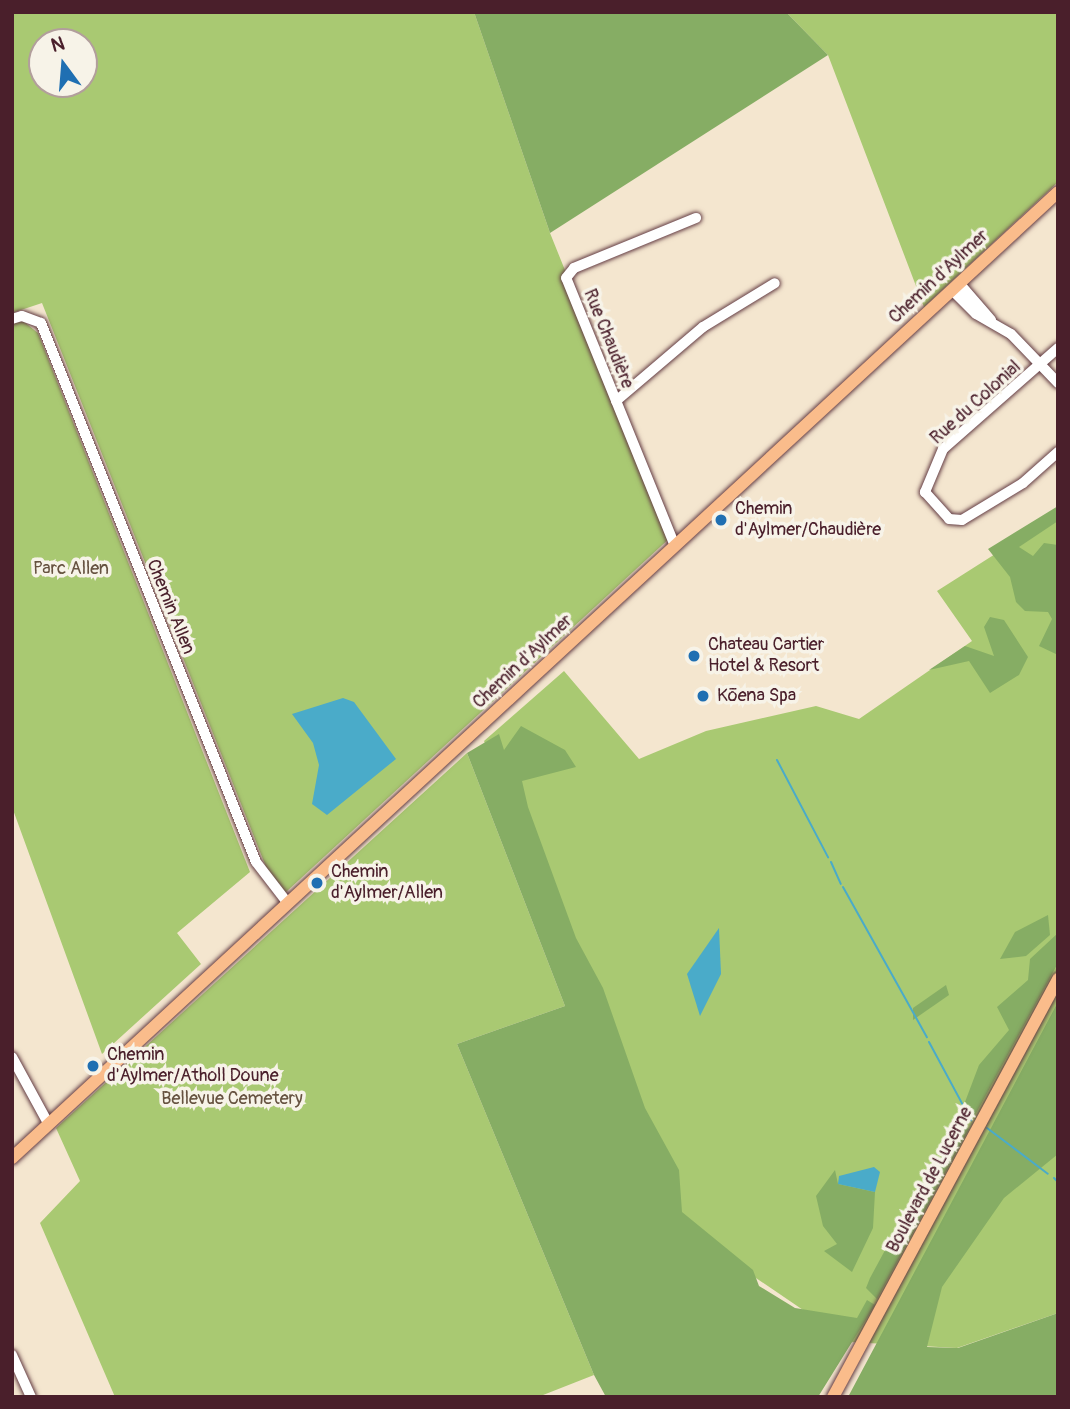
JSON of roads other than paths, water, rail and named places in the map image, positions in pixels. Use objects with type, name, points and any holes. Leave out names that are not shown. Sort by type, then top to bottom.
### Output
[{"type":"main road","name":"Chemin d'Aylmer","points":[[12,1158],[286,901],[1058,192]]},
{"type":"main road","name":"Boulevard de Lucerne","points":[[833,1397],[1058,979]]},
{"type":"street","name":"Rue Chaudière","points":[[675,546],[616,401],[568,271],[696,218]]},
{"type":"street","points":[[616,401],[703,327],[775,283]]},
{"type":"street","points":[[956,286],[1058,383]]},
{"type":"street","name":"Chemin Allen","points":[[12,320],[35,318],[256,862],[286,901]]},
{"type":"street","name":"Rue du Colonial","points":[[1058,348],[947,445],[924,487],[948,519],[962,520],[1023,483],[1058,452]]},
{"type":"street","points":[[12,1057],[49,1125]]},
{"type":"street","points":[[12,1355],[30,1397]]},
{"type":"water","points":[[343,698],[354,702],[396,759],[327,815],[312,804],[319,765],[313,743],[292,714]]},
{"type":"water","points":[[719,928],[721,974],[700,1016],[687,974]]},
{"type":"water","points":[[874,1167],[880,1172],[875,1192],[838,1184],[839,1176]]},
{"type":"waterway","points":[[777,760],[828,857]]},
{"type":"waterway","points":[[831,862],[841,884]]},
{"type":"waterway","points":[[843,887],[927,1037]]},
{"type":"waterway","points":[[929,1042],[971,1120]]},
{"type":"waterway","points":[[987,1128],[1048,1174]]},
{"type":"waterway","points":[[1054,1178],[1058,1182]]},
{"type":"place","name":"Chemin d'Aylmer/Chaudière","points":[[721,520]]},
{"type":"place","name":"Chateau Cartier Hotel & Resort","points":[[694,656]]},
{"type":"place","name":"Kōena Spa","points":[[703,696]]},
{"type":"place","name":"Chemin d'Aylmer/Allen","points":[[317,883]]},
{"type":"place","name":"Chemin d'Aylmer/Atholl Doune","points":[[93,1066]]},
{"type":"park label","name":"Parc Allen","points":[[71,569]]},
{"type":"park label","name":"Bellevue Cemetery","points":[[232,1099]]}]
